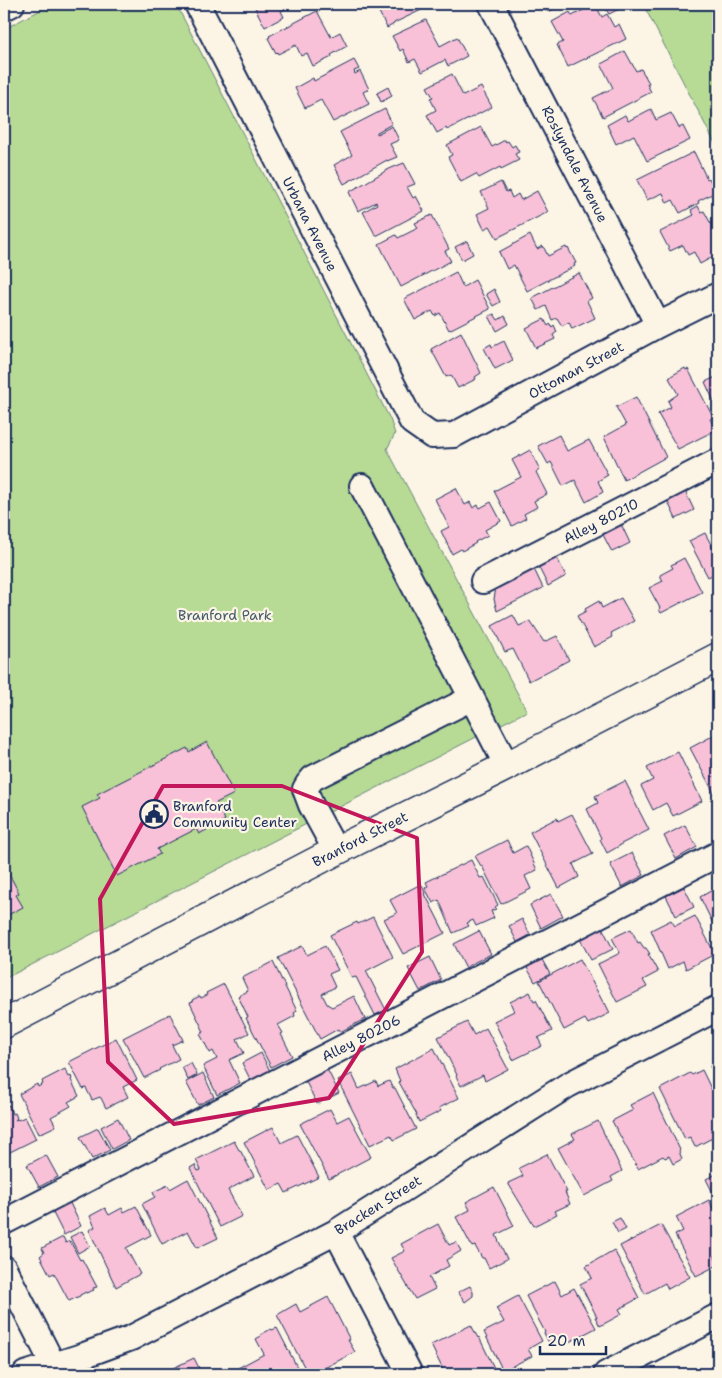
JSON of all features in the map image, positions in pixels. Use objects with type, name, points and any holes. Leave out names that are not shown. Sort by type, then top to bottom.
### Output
[{"type":"main road","name":"Branford Street","points":[[4,1024],[336,851],[507,766],[718,657]]},
{"type":"street","points":[[4,8],[12,4]]},
{"type":"street","name":"Urbana Avenue","points":[[197,4],[412,422],[432,436]]},
{"type":"street","name":"Roslyndale Avenue","points":[[491,4],[658,325]]},
{"type":"street","name":"Ottoman Street","points":[[432,436],[454,435],[658,325],[718,295]]},
{"type":"street","name":"Alley 80210","points":[[483,581],[718,461]]},
{"type":"street","points":[[362,486],[507,766]]},
{"type":"street","points":[[336,851],[306,794],[305,789],[313,778],[472,698]]},
{"type":"street","name":"Alley 80206","points":[[4,1222],[718,854]]},
{"type":"street","name":"Bracken Street","points":[[25,1374],[56,1370],[82,1356],[131,1338],[336,1232],[568,1085],[718,1008]]},
{"type":"street","points":[[336,1232],[410,1374]]},
{"type":"street","points":[[4,1268],[56,1370]]},
{"type":"street","points":[[606,1374],[718,1316]]},
{"type":"highlighted area","points":[[163,786],[282,786],[417,838],[422,952],[329,1098],[174,1124],[108,1062],[100,899]]},
{"type":"green space","name":"Branford Park","points":[[52,4],[176,4],[390,419],[395,434],[387,449],[527,711],[4,979],[4,29]]},
{"type":"green space","points":[[643,4],[718,4],[718,149],[710,134]]},
{"type":"building","points":[[264,4],[295,4],[281,11],[284,17],[265,27],[255,8]]},
{"type":"building","points":[[375,4],[434,4],[387,28]]},
{"type":"building","points":[[542,4],[564,4],[548,12],[547,10],[545,11]]},
{"type":"building","points":[[595,4],[602,17],[607,14],[614,27],[619,24],[626,39],[568,67],[557,45],[563,42],[552,22],[570,12],[572,16]]},
{"type":"building","points":[[603,4],[626,4],[627,5],[609,14]]},
{"type":"building","points":[[317,11],[331,37],[340,32],[347,46],[331,55],[332,57],[313,66],[307,53],[301,56],[296,45],[278,54],[276,53],[268,38],[269,36]]},
{"type":"building","points":[[426,20],[440,46],[457,37],[467,56],[448,66],[445,60],[422,72],[415,59],[409,62],[403,49],[400,51],[392,36]]},
{"type":"building","points":[[625,51],[636,71],[641,69],[649,83],[647,84],[651,92],[603,117],[593,98],[613,88],[601,64]]},
{"type":"building","points":[[354,60],[359,69],[354,71],[355,74],[360,71],[369,89],[363,92],[369,104],[333,122],[321,100],[305,108],[295,88],[313,78],[314,81]]},
{"type":"building","points":[[452,74],[463,96],[481,87],[492,107],[447,130],[446,128],[437,133],[427,115],[436,110],[430,98],[433,97],[427,87]]},
{"type":"building","points":[[388,87],[392,96],[381,102],[377,93]]},
{"type":"building","points":[[385,109],[392,124],[377,132],[377,134],[392,126],[399,140],[390,144],[397,157],[387,160],[344,184],[334,165],[352,155],[340,132]]},
{"type":"building","points":[[651,109],[656,120],[671,113],[679,128],[683,126],[690,140],[647,161],[634,135],[616,144],[607,125],[625,115],[628,121]]},
{"type":"building","points":[[481,127],[492,147],[505,140],[512,147],[515,145],[519,152],[515,154],[519,160],[479,178],[476,174],[461,182],[448,157],[452,155],[447,145]]},
{"type":"building","points":[[694,152],[707,179],[709,178],[716,192],[680,213],[673,200],[667,203],[663,193],[647,200],[637,180]]},
{"type":"building","points":[[404,163],[415,184],[407,187],[413,198],[416,196],[424,211],[376,236],[363,212],[377,204],[376,202],[358,211],[349,192],[389,169]]},
{"type":"building","points":[[501,182],[506,192],[509,191],[512,198],[518,194],[521,200],[537,191],[548,212],[497,238],[490,226],[484,229],[477,214],[489,208],[481,192]]},
{"type":"building","points":[[698,206],[701,212],[704,211],[711,224],[716,221],[718,225],[718,254],[700,264],[694,252],[688,255],[683,245],[670,251],[660,232],[694,215],[691,210]]},
{"type":"building","points":[[432,215],[449,249],[445,251],[451,261],[401,287],[379,244],[396,235],[398,238],[418,228],[415,223]]},
{"type":"building","points":[[530,235],[537,249],[543,246],[548,256],[566,247],[568,248],[576,263],[574,264],[575,266],[527,291],[514,265],[507,269],[499,252]]},
{"type":"building","points":[[467,241],[473,254],[462,260],[455,247]]},
{"type":"building","points":[[456,272],[463,287],[475,280],[490,309],[449,330],[440,313],[435,316],[432,311],[415,320],[404,299]]},
{"type":"building","points":[[579,273],[592,298],[587,301],[595,318],[572,329],[569,322],[562,326],[557,318],[552,320],[546,306],[538,310],[532,298]]},
{"type":"building","points":[[494,289],[500,302],[493,306],[486,294]]},
{"type":"building","points":[[494,314],[498,320],[505,316],[509,324],[497,331],[489,316]]},
{"type":"building","points":[[544,319],[548,326],[550,324],[552,327],[554,325],[557,332],[553,335],[555,339],[536,348],[526,328]]},
{"type":"building","points":[[461,332],[481,373],[475,377],[476,379],[458,388],[451,375],[446,377],[431,349]]},
{"type":"building","points":[[504,341],[513,360],[495,369],[484,348],[491,344],[492,347]]},
{"type":"building","points":[[685,368],[686,370],[688,369],[713,417],[710,419],[716,430],[678,449],[658,414],[671,407],[668,401],[678,394],[669,378]]},
{"type":"building","points":[[718,376],[718,410],[705,382]]},
{"type":"building","points":[[636,397],[666,457],[624,480],[604,437],[626,425],[616,407]]},
{"type":"building","points":[[559,435],[567,451],[589,440],[608,475],[598,481],[603,492],[586,502],[575,480],[563,486],[551,462],[548,464],[538,446]]},
{"type":"building","points":[[530,450],[540,470],[536,472],[547,494],[534,501],[537,507],[524,514],[526,518],[512,526],[494,491],[521,477],[512,460]]},
{"type":"building","points":[[456,488],[465,505],[470,502],[473,508],[478,505],[480,508],[491,502],[501,521],[485,530],[488,535],[462,551],[461,549],[452,554],[441,531],[449,527],[435,499]]},
{"type":"building","points":[[685,491],[694,510],[676,519],[667,500]]},
{"type":"building","points":[[621,524],[630,543],[612,552],[602,533]]},
{"type":"building","points":[[705,533],[714,550],[718,548],[718,572],[708,577],[689,541]]},
{"type":"building","points":[[556,556],[566,576],[548,586],[538,566]]},
{"type":"building","points":[[684,558],[702,592],[661,613],[649,588],[663,581],[660,575],[673,568],[671,565]]},
{"type":"building","points":[[534,569],[543,588],[497,611],[494,599],[498,585],[511,576],[516,578]]},
{"type":"building","points":[[621,598],[634,621],[611,633],[613,637],[594,647],[577,616],[599,601],[602,608]]},
{"type":"building","points":[[513,615],[519,626],[530,621],[544,642],[557,636],[569,660],[529,681],[513,649],[505,652],[492,626]]},
{"type":"building","points":[[718,733],[718,794],[715,795],[690,748]]},
{"type":"building","name":"Branford Community Center","points":[[207,742],[234,794],[216,803],[225,820],[199,834],[196,829],[157,849],[160,854],[117,876],[82,807],[100,798],[97,794],[187,748],[189,752]]},
{"type":"building","points":[[678,752],[702,801],[673,816],[666,803],[653,810],[641,786],[653,780],[647,768]]},
{"type":"building","points":[[625,781],[649,830],[607,853],[587,809],[598,803],[595,796]]},
{"type":"building","points":[[572,814],[593,854],[573,864],[579,877],[559,888],[530,832],[557,818],[558,821]]},
{"type":"building","points":[[685,825],[697,847],[676,859],[664,836]]},
{"type":"building","points":[[507,840],[513,853],[526,846],[537,870],[525,876],[531,889],[501,904],[475,856]]},
{"type":"building","points":[[632,853],[644,875],[622,887],[610,864]]},
{"type":"building","points":[[471,860],[480,878],[484,877],[498,905],[495,907],[496,909],[491,911],[494,918],[476,926],[473,920],[467,923],[469,926],[453,933],[439,900],[433,903],[425,888],[428,886],[426,882]]},
{"type":"building","points":[[4,864],[19,893],[16,895],[23,907],[4,917]]},
{"type":"building","points":[[421,884],[445,933],[403,954],[384,919],[397,913],[390,900]]},
{"type":"building","points":[[684,887],[694,907],[676,916],[666,896]]},
{"type":"building","points":[[718,887],[718,934],[700,897]]},
{"type":"building","points":[[551,894],[563,916],[541,928],[530,905]]},
{"type":"building","points":[[695,916],[715,954],[686,969],[683,961],[668,969],[651,930],[671,920],[675,926]]},
{"type":"building","points":[[373,917],[393,957],[366,971],[386,1010],[375,1015],[356,977],[352,978],[330,935],[357,922],[358,924]]},
{"type":"building","points":[[522,919],[530,935],[517,942],[509,926]]},
{"type":"building","points":[[602,927],[613,949],[591,960],[580,939]]},
{"type":"building","points":[[631,929],[638,943],[640,942],[650,954],[648,954],[658,972],[643,980],[647,987],[617,1002],[598,964],[620,953],[612,938]]},
{"type":"building","points":[[479,931],[491,954],[466,968],[454,944]]},
{"type":"building","points":[[302,946],[307,955],[325,946],[338,970],[329,974],[335,987],[322,994],[327,1004],[332,1007],[354,996],[365,1019],[340,1032],[338,1029],[320,1039],[278,958]]},
{"type":"building","points":[[540,956],[550,974],[535,982],[525,964]]},
{"type":"building","points":[[430,957],[441,980],[420,991],[408,968]]},
{"type":"building","points":[[580,959],[610,1013],[588,1024],[585,1019],[564,1030],[539,981]]},
{"type":"building","points":[[273,962],[297,1011],[294,1013],[295,1016],[278,1025],[292,1056],[271,1067],[246,1018],[248,1017],[238,996],[248,991],[242,978]]},
{"type":"building","points":[[224,984],[249,1033],[237,1039],[244,1053],[229,1060],[240,1083],[217,1095],[203,1066],[217,1059],[213,1051],[210,1053],[200,1034],[204,1032],[190,1003],[193,1002],[192,1000],[207,995],[206,993]]},
{"type":"building","points":[[530,992],[552,1031],[538,1038],[542,1046],[513,1060],[494,1021],[514,1011],[510,1002]]},
{"type":"building","points":[[170,1014],[183,1040],[172,1045],[179,1059],[144,1078],[123,1038]]},
{"type":"building","points":[[467,1022],[474,1035],[486,1028],[508,1069],[485,1081],[483,1075],[461,1086],[438,1037]]},
{"type":"building","points":[[116,1038],[137,1080],[123,1087],[128,1097],[106,1108],[100,1097],[92,1100],[86,1088],[83,1089],[69,1062]]},
{"type":"building","points":[[434,1048],[459,1098],[439,1108],[441,1111],[419,1122],[399,1082],[395,1069]]},
{"type":"building","points":[[261,1053],[270,1071],[251,1081],[242,1063]]},
{"type":"building","points":[[718,1062],[718,1083],[710,1066]]},
{"type":"building","points":[[191,1063],[197,1075],[188,1080],[182,1067]]},
{"type":"building","points":[[326,1067],[339,1093],[317,1104],[304,1078]]},
{"type":"building","points":[[65,1069],[69,1077],[71,1076],[79,1096],[68,1102],[71,1106],[51,1117],[56,1126],[39,1134],[19,1094],[37,1084],[38,1087],[43,1084],[42,1081]]},
{"type":"building","points":[[702,1070],[718,1103],[718,1135],[695,1147],[690,1137],[685,1139],[660,1089],[690,1073],[692,1075]]},
{"type":"building","points":[[203,1073],[214,1097],[198,1105],[186,1082]]},
{"type":"building","points":[[352,1074],[359,1089],[376,1081],[378,1086],[389,1081],[393,1088],[395,1088],[416,1129],[394,1140],[391,1135],[370,1145],[338,1081]]},
{"type":"building","points":[[653,1093],[680,1150],[682,1159],[673,1164],[669,1156],[665,1158],[663,1156],[638,1169],[612,1121],[633,1110],[630,1105]]},
{"type":"building","points":[[4,1097],[12,1114],[15,1113],[17,1118],[15,1120],[25,1117],[36,1139],[4,1155]]},
{"type":"building","points":[[330,1109],[337,1122],[349,1116],[371,1157],[329,1179],[300,1124]]},
{"type":"building","points":[[118,1118],[129,1140],[112,1149],[101,1127]]},
{"type":"building","points":[[598,1121],[622,1171],[611,1177],[613,1181],[584,1196],[558,1148],[575,1139],[572,1134]]},
{"type":"building","points":[[273,1127],[281,1143],[297,1135],[319,1177],[286,1193],[281,1184],[269,1190],[244,1142]]},
{"type":"building","points":[[98,1128],[110,1150],[92,1159],[80,1137]]},
{"type":"building","points":[[234,1141],[254,1176],[228,1190],[242,1216],[220,1227],[190,1168],[195,1165],[198,1171],[201,1170],[196,1160]]},
{"type":"building","points":[[547,1154],[567,1192],[565,1192],[570,1204],[555,1211],[557,1214],[534,1226],[508,1183],[523,1176],[519,1168]]},
{"type":"building","points":[[46,1155],[58,1177],[39,1187],[27,1165]]},
{"type":"building","points":[[718,1173],[718,1203],[706,1179]]},
{"type":"building","points":[[188,1179],[218,1238],[197,1248],[188,1231],[162,1244],[142,1204],[155,1197],[153,1192],[168,1185],[170,1189]]},
{"type":"building","points":[[494,1187],[514,1226],[496,1235],[507,1259],[489,1268],[475,1246],[472,1247],[456,1217],[470,1210],[466,1202]]},
{"type":"building","points":[[68,1199],[81,1226],[64,1235],[51,1208]]},
{"type":"building","points":[[709,1200],[718,1218],[718,1254],[715,1256],[718,1265],[696,1276],[675,1235],[683,1231],[676,1217]]},
{"type":"building","points":[[136,1206],[151,1235],[126,1248],[140,1274],[116,1287],[89,1230],[95,1227],[90,1216],[105,1208],[109,1215],[122,1208],[124,1212]]},
{"type":"building","points":[[620,1218],[626,1229],[618,1233],[612,1222]]},
{"type":"building","points":[[438,1224],[449,1245],[456,1242],[461,1251],[446,1260],[449,1266],[429,1277],[435,1289],[415,1299],[391,1258],[405,1251],[401,1244]]},
{"type":"building","points":[[661,1225],[690,1277],[668,1289],[665,1283],[645,1294],[620,1246]]},
{"type":"building","points":[[82,1231],[90,1246],[78,1253],[70,1237]]},
{"type":"building","points":[[63,1237],[66,1243],[70,1241],[97,1287],[69,1301],[54,1273],[50,1275],[40,1256],[44,1253],[42,1248]]},
{"type":"building","points":[[614,1250],[639,1298],[619,1309],[622,1314],[600,1326],[580,1284],[592,1278],[586,1266]]},
{"type":"building","points":[[555,1281],[562,1295],[574,1288],[596,1328],[569,1342],[566,1336],[550,1345],[526,1296]]},
{"type":"building","points":[[470,1286],[473,1296],[465,1302],[458,1292]]},
{"type":"building","points":[[518,1296],[542,1341],[528,1349],[532,1356],[503,1371],[484,1332],[504,1322],[496,1308]]},
{"type":"building","points":[[328,1297],[355,1352],[313,1374],[308,1374],[277,1315],[296,1304],[300,1312]]},
{"type":"building","points":[[471,1325],[496,1372],[499,1374],[445,1374],[431,1345]]},
{"type":"building","points":[[277,1328],[299,1371],[292,1374],[241,1374],[238,1368],[264,1354],[256,1339],[271,1329]]},
{"type":"building","points":[[194,1358],[202,1374],[174,1374],[171,1369]]},
{"type":"place","name":"Branford Community Center","points":[[154,814]]}]
